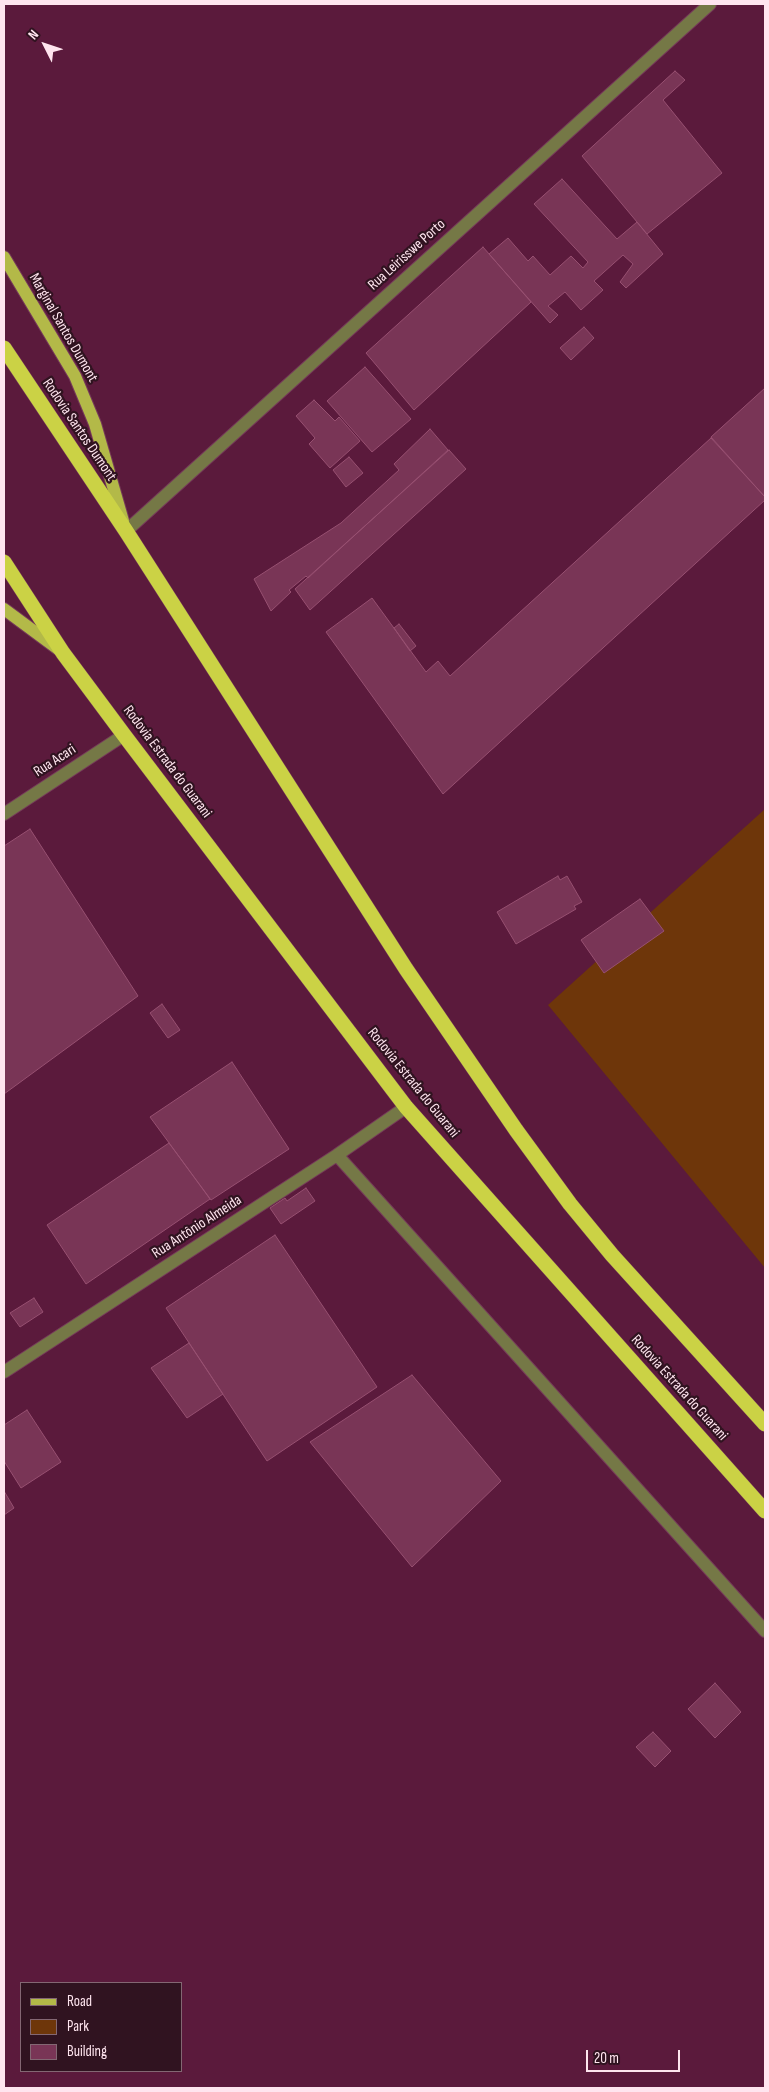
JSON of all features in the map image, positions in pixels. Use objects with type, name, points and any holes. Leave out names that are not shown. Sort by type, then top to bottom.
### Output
[{"type":"highway","name":"Rodovia Santos Dumont","points":[[4,348],[126,531]]},
{"type":"highway","points":[[126,531],[406,969],[516,1130],[570,1204],[612,1255],[765,1424]]},
{"type":"highway","points":[[4,562],[64,652]]},
{"type":"highway","name":"Rodovia Estrada do Guarani","points":[[64,652],[124,735],[406,1107],[765,1511]]},
{"type":"main road","name":"Marginal Santos Dumont","points":[[4,257],[75,376],[95,424],[126,531]]},
{"type":"main road","points":[[4,610],[64,652]]},
{"type":"street","name":"Rua Leirisswe Porto","points":[[126,531],[710,4]]},
{"type":"street","name":"Rua Acari","points":[[4,814],[124,735]]},
{"type":"street","name":"Rua Antônio Almeida","points":[[4,1372],[338,1155],[406,1107]]},
{"type":"street","points":[[338,1155],[765,1631]]},
{"type":"green space","points":[[765,809],[765,1268],[548,1005]]},
{"type":"building","points":[[675,71],[685,80],[663,100],[722,173],[647,234],[582,156]]},
{"type":"building","points":[[562,179],[617,239],[637,222],[663,254],[626,288],[620,282],[633,264],[623,255],[594,281],[603,290],[581,310],[565,292],[548,306],[558,315],[550,323],[489,254],[508,238],[528,261],[533,256],[550,275],[571,256],[583,268],[588,262],[534,204]]},
{"type":"building","points":[[483,247],[531,302],[414,410],[366,353]]},
{"type":"building","points":[[584,327],[594,338],[571,360],[560,348]]},
{"type":"building","points":[[365,367],[411,419],[372,452],[327,401]]},
{"type":"building","points":[[765,388],[765,497],[711,437]]},
{"type":"building","points":[[314,400],[335,421],[339,417],[360,441],[330,468],[309,444],[315,438],[296,416]]},
{"type":"building","points":[[430,429],[448,450],[308,578],[306,576],[289,590],[291,592],[271,611],[254,579],[341,523],[399,470],[394,464]]},
{"type":"building","points":[[711,438],[765,497],[765,500],[443,794],[326,632],[372,598],[426,672],[438,661],[450,676]]},
{"type":"building","points":[[449,450],[466,469],[310,610],[295,589]]},
{"type":"building","points":[[349,457],[363,473],[346,487],[333,470]]},
{"type":"building","points":[[399,624],[416,646],[410,651],[394,628]]},
{"type":"building","points":[[30,829],[138,996],[4,1094],[4,846]]},
{"type":"building","points":[[558,876],[560,880],[567,876],[582,902],[574,906],[576,909],[516,944],[497,912]]},
{"type":"building","points":[[640,899],[664,931],[604,973],[581,940]]},
{"type":"building","points":[[162,1004],[180,1030],[168,1038],[150,1013]]},
{"type":"building","points":[[232,1062],[289,1149],[211,1200],[150,1117]]},
{"type":"building","points":[[169,1143],[210,1199],[86,1284],[47,1225]]},
{"type":"building","points":[[306,1188],[315,1201],[281,1224],[270,1208],[285,1198],[287,1201]]},
{"type":"building","points":[[275,1235],[377,1387],[267,1461],[166,1308]]},
{"type":"building","points":[[34,1298],[43,1312],[20,1327],[10,1313]]},
{"type":"building","points":[[189,1343],[223,1394],[187,1418],[151,1368]]},
{"type":"building","points":[[412,1375],[501,1481],[412,1567],[310,1442]]},
{"type":"building","points":[[27,1410],[61,1462],[21,1488],[4,1461],[4,1425]]},
{"type":"building","points":[[4,1491],[14,1508],[4,1515]]},
{"type":"building","points":[[715,1683],[741,1712],[715,1738],[688,1709]]},
{"type":"building","points":[[653,1732],[671,1751],[655,1767],[636,1747]]}]
